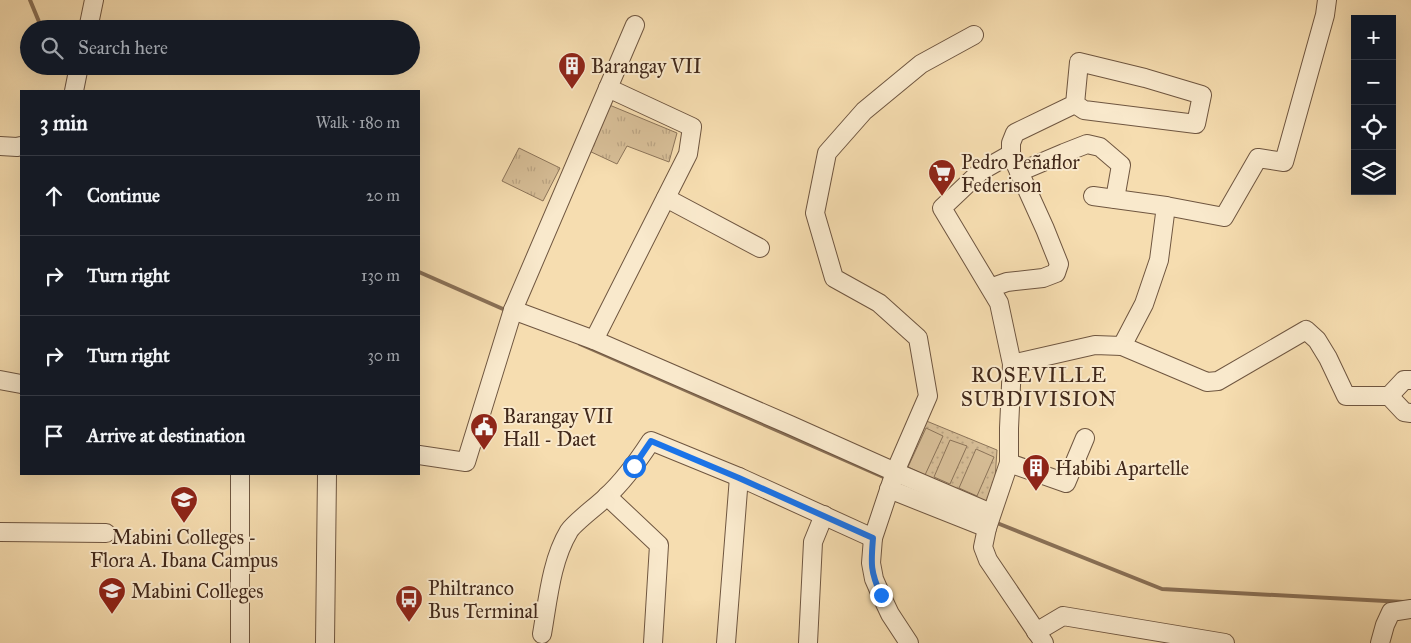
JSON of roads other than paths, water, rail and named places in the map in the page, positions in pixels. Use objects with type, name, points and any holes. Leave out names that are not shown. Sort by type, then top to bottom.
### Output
[{"type":"street","points":[[90,20],[94,0]]},
{"type":"street","points":[[1093,196],[1166,206],[1224,217],[1258,158],[1284,162],[1325,16],[1327,0]]},
{"type":"street","points":[[420,455],[466,462],[513,310],[635,25]]},
{"type":"street","points":[[909,643],[890,614],[874,579],[871,563],[873,538],[892,480],[928,396],[918,338],[879,303],[834,278],[815,213],[827,153],[864,111],[921,64],[974,35]]},
{"type":"street","points":[[1079,62],[1202,94],[1196,124],[1084,110],[1075,104],[1079,62]]},
{"type":"street","points":[[74,90],[78,75]]},
{"type":"street","points":[[594,340],[688,154],[692,127],[608,88]]},
{"type":"street","points":[[990,288],[1007,282],[1043,278],[1056,273],[1059,264],[1011,154],[1011,143],[1015,133],[1075,104]]},
{"type":"street","points":[[1019,172],[1087,144],[1100,147],[1121,165],[1115,198]]},
{"type":"street","points":[[0,146],[20,146]]},
{"type":"street","points":[[1011,154],[981,171],[942,208],[999,303],[1012,364],[1009,464],[989,520],[983,547],[988,560],[1040,638],[1063,616],[1224,643]]},
{"type":"street","points":[[666,198],[760,248]]},
{"type":"street","points":[[1122,346],[1144,304],[1159,260],[1166,206]]},
{"type":"street","points":[[513,310],[594,340],[790,425],[892,480],[989,520]]},
{"type":"street","points":[[1012,364],[1095,345],[1122,346],[1207,382],[1218,381],[1306,330],[1317,340],[1328,358],[1346,396],[1388,396],[1404,380],[1411,380]]},
{"type":"street","points":[[0,380],[20,384]]},
{"type":"street","points":[[1388,396],[1404,412],[1411,413]]},
{"type":"street","points":[[1009,464],[1066,483],[1086,438]]},
{"type":"street","points":[[542,634],[553,573],[570,529],[607,496],[634,466],[651,441],[873,538]]},
{"type":"street","points":[[240,475],[240,643]]},
{"type":"street","points":[[325,643],[327,475]]},
{"type":"street","points":[[726,643],[739,478]]},
{"type":"street","points":[[607,496],[659,545],[653,643]]},
{"type":"street","points":[[808,643],[813,542],[824,515]]},
{"type":"street","points":[[0,532],[106,533]]},
{"type":"street","points":[[1380,643],[1391,612],[1411,609]]},
{"type":"waterway","points":[[30,0],[38,20]]},
{"type":"waterway","points":[[420,272],[503,309]]},
{"type":"waterway","points":[[580,344],[888,479]]},
{"type":"waterway","points":[[997,523],[1162,589],[1404,602]]},
{"type":"place","name":"Barangay VII","points":[[572,90]]},
{"type":"place","name":"Pedro Peñaflor Federison","points":[[942,197]]},
{"type":"place","name":"Barangay VII Hall - Daet","points":[[484,451]]},
{"type":"place","name":"Habibi Apartelle","points":[[1036,492]]},
{"type":"place","name":"Mabini Colleges - Flora A. Ibana Campus","points":[[184,524]]},
{"type":"place","name":"Mabini Colleges","points":[[112,615]]},
{"type":"place","name":"Philtranco Bus Terminal","points":[[409,623]]},
{"type":"district","name":"ROSEVILLE SUBDIVISION","points":[[1039,387]]}]
